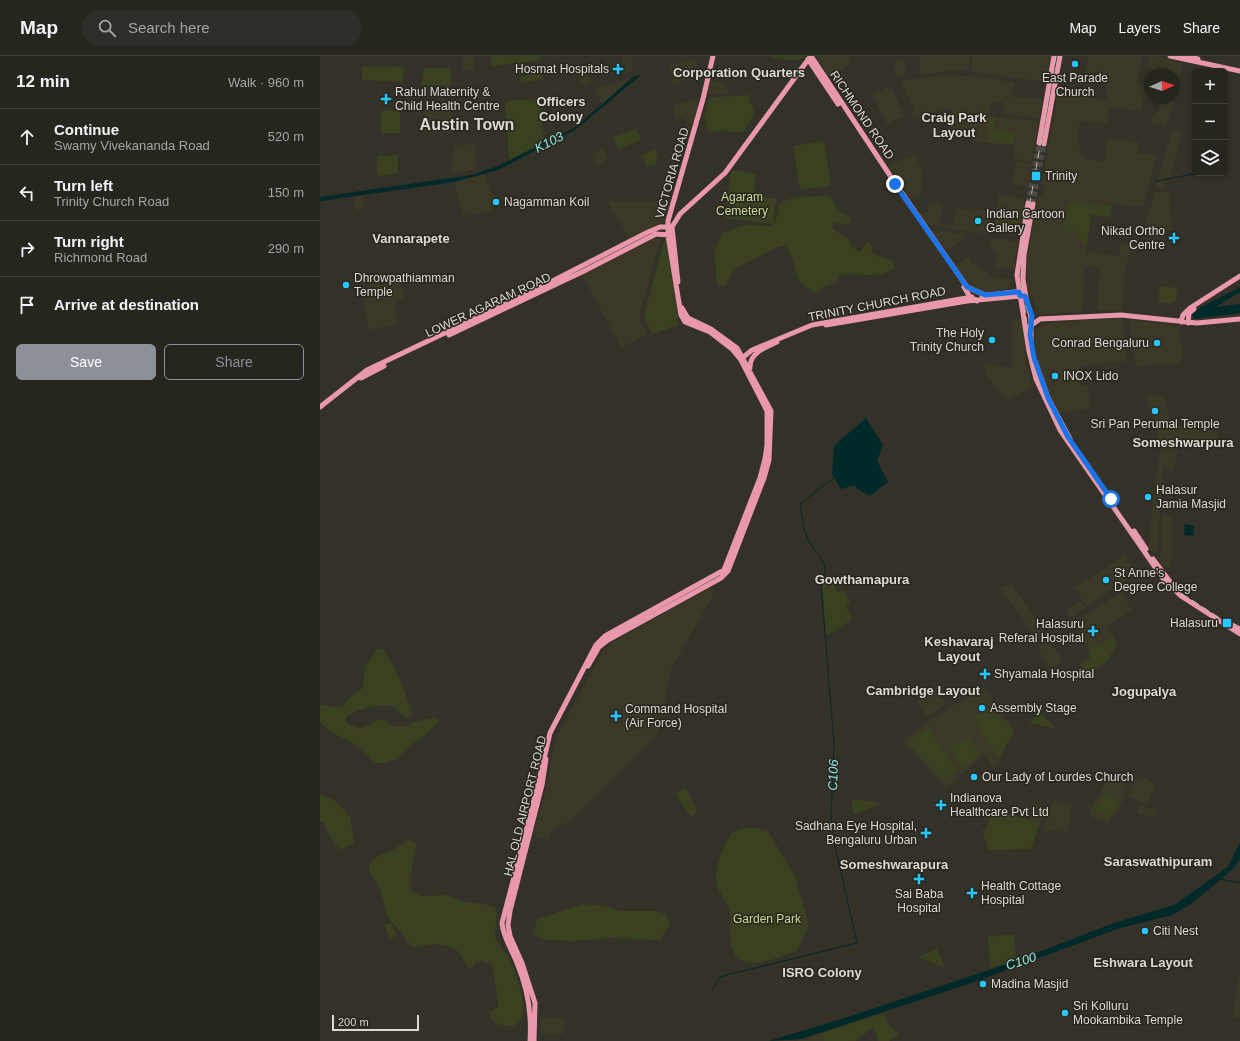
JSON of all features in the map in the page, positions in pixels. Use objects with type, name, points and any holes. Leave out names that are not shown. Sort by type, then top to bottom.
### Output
[{"type":"main road","name":"VICTORIA ROAD","points":[[713,56],[703,99],[667,227],[670,235],[682,307],[688,318],[711,329],[737,348],[742,359]]},
{"type":"main road","points":[[1054,56],[1041,144],[1060,56]]},
{"type":"main road","points":[[1170,56],[1240,70]]},
{"type":"main road","points":[[1185,56],[1240,70]]},
{"type":"main road","points":[[667,227],[725,173],[809,57]]},
{"type":"main road","name":"RICHMOND ROAD","points":[[809,57],[970,297]]},
{"type":"main road","name":"RICHMOND ROAD","points":[[883,167],[967,287],[985,295]]},
{"type":"main road","points":[[1008,296],[1014,287],[1017,275],[1030,204],[1024,255],[1022,306],[1029,327],[1031,345],[1040,380],[1060,422],[1084,461],[1168,579],[1188,597],[1240,629]]},
{"type":"main road","name":"LOWER AGARAM ROAD","points":[[320,407],[367,370],[533,291],[648,232],[667,227]]},
{"type":"main road","name":"LOWER AGARAM ROAD","points":[[320,410],[362,378],[386,365],[582,272],[630,246],[656,234],[670,235]]},
{"type":"main road","points":[[1017,275],[1022,294],[1030,309],[1040,319]]},
{"type":"main road","name":"VICTORIA ROAD","points":[[676,276],[679,308],[685,322],[710,332],[732,348],[742,359]]},
{"type":"main road","points":[[1181,321],[1183,315],[1190,308],[1240,278]]},
{"type":"main road","points":[[1188,321],[1192,310],[1240,278]]},
{"type":"main road","points":[[1008,296],[1022,294]]},
{"type":"main road","name":"TRINITY CHURCH ROAD","points":[[742,359],[752,350],[812,325],[970,297],[985,295],[1008,296]]},
{"type":"main road","points":[[1008,296],[1022,306]]},
{"type":"main road","name":"TRINITY CHURCH ROAD","points":[[750,369],[751,360],[757,353],[812,328],[1008,296]]},
{"type":"main road","points":[[970,297],[977,300]]},
{"type":"main road","points":[[1030,309],[1029,351],[1040,388],[1058,428],[1164,580],[1181,596],[1240,634]]},
{"type":"main road","points":[[1029,327],[1040,319],[1125,315],[1160,320],[1181,321],[1240,318]]},
{"type":"main road","points":[[737,348],[742,350],[752,350]]},
{"type":"main road","name":"HAL OLD AIRPORT ROAD","points":[[534,1041],[535,1018],[532,992],[510,936],[508,925],[510,911],[542,786],[551,734],[599,647],[608,640],[721,578],[728,571],[764,478],[771,445],[771,410],[750,369],[742,359]]},
{"type":"main road","name":"HAL OLD AIRPORT ROAD","points":[[530,1041],[532,1020],[531,1005],[518,964],[503,929],[502,923],[551,734],[596,645],[605,636],[720,573],[727,566],[760,478],[767,445],[767,411],[742,359]]},
{"type":"shaded area","points":[[463,56],[474,56],[474,70],[463,70]]},
{"type":"shaded area","points":[[622,56],[631,56],[633,72],[625,74]]},
{"type":"shaded area","points":[[816,56],[848,56],[851,64],[828,77]]},
{"type":"shaded area","points":[[920,56],[970,56],[969,69],[920,74]]},
{"type":"shaded area","points":[[972,56],[1051,56],[1046,82],[971,72]]},
{"type":"shaded area","points":[[1088,56],[1142,56],[1138,84],[1144,85],[1144,100],[1142,100],[1141,110],[1109,108],[1108,124],[1082,121],[1079,126],[1077,141],[1080,142],[1079,154],[1084,156],[1084,159],[1104,162],[1107,139],[1140,142],[1137,153],[1157,155],[1143,206],[1092,204],[1086,252],[1119,256],[1120,243],[1132,245],[1125,270],[1122,310],[1097,311],[1100,268],[1085,266],[1082,312],[1040,315],[1027,288],[1026,262],[1038,197],[1043,197],[1045,185],[1041,184],[1058,93],[1109,101],[1104,83],[1084,80]]},
{"type":"shaded area","points":[[1149,56],[1156,56],[1183,63],[1180,74],[1180,68],[1148,68]]},
{"type":"shaded area","points":[[696,58],[700,76],[674,84],[668,66]]},
{"type":"shaded area","points":[[905,60],[905,75],[896,76],[894,61]]},
{"type":"shaded area","points":[[586,65],[591,83],[581,85],[577,67]]},
{"type":"shaded area","points":[[941,75],[970,76],[1014,82],[1012,97],[1043,99],[1039,118],[1004,114],[1003,102],[990,103],[989,143],[973,142],[972,131],[951,139],[947,128],[956,124],[950,108],[914,120],[911,113],[914,111],[901,81]]},
{"type":"shaded area","points":[[633,77],[602,105],[595,88]]},
{"type":"shaded area","points":[[710,80],[722,83],[731,93],[707,94]]},
{"type":"shaded area","points":[[891,86],[905,116],[887,124],[872,95]]},
{"type":"shaded area","points":[[700,98],[694,121],[688,124],[684,117],[676,119],[672,105]]},
{"type":"shaded area","points":[[1160,104],[1173,104],[1166,126],[1151,123],[1152,115],[1157,115]]},
{"type":"shaded area","points":[[424,110],[451,110],[451,133],[424,133]]},
{"type":"shaded area","points":[[995,117],[1039,121],[1032,162],[1013,158],[1015,133],[993,131]]},
{"type":"shaded area","points":[[693,125],[689,139],[682,141],[679,130]]},
{"type":"shaded area","points":[[1172,130],[1182,134],[1169,179],[1165,180],[1164,188],[1156,188]]},
{"type":"shaded area","points":[[475,144],[476,170],[451,174],[454,145]]},
{"type":"shaded area","points":[[603,148],[609,159],[597,166],[591,155]]},
{"type":"shaded area","points":[[914,155],[923,169],[920,200],[909,198],[888,166]]},
{"type":"shaded area","points":[[1016,161],[1032,164],[1028,187],[1012,184]]},
{"type":"shaded area","points":[[484,174],[495,201],[492,203],[491,211],[463,216],[454,182]]},
{"type":"shaded area","points":[[1155,192],[1169,192],[1172,230],[1166,231],[1145,226]]},
{"type":"shaded area","points":[[999,194],[1025,199],[1022,217],[990,212],[986,234],[928,225],[919,213],[928,213],[929,202],[943,204],[940,223],[953,225],[956,208],[972,211],[973,208],[996,212]]},
{"type":"shaded area","points":[[365,195],[362,210],[355,211],[354,197]]},
{"type":"shaded area","points":[[607,201],[672,201],[666,218],[661,223],[629,238]]},
{"type":"shaded area","points":[[931,231],[965,234],[962,243],[961,241],[946,250]]},
{"type":"shaded area","points":[[659,237],[662,237],[641,308],[640,321],[648,334],[621,348],[581,273]]},
{"type":"shaded area","points":[[990,238],[1018,242],[1014,269],[995,268],[997,255],[989,243]]},
{"type":"shaded area","points":[[968,256],[972,263],[992,277],[1012,279],[1011,284],[1004,291],[989,292],[981,291],[969,286],[955,266]]},
{"type":"shaded area","points":[[401,280],[404,299],[394,301],[398,324],[369,330],[361,288]]},
{"type":"shaded area","points":[[1122,317],[1127,361],[1079,366],[1079,385],[1088,385],[1090,409],[1058,413],[1044,384],[1034,344],[1034,333],[1038,327],[1047,323]]},
{"type":"shaded area","points":[[1023,318],[1026,365],[1034,387],[1007,400],[984,373],[986,364],[1012,368],[1012,320]]},
{"type":"shaded area","name":"Conrad Bengaluru","points":[[1132,320],[1178,326],[1184,360],[1180,361],[1180,363],[1136,366],[1129,323]]},
{"type":"shaded area","points":[[1146,395],[1164,397],[1171,425],[1218,432],[1216,449],[1178,446],[1174,470],[1163,467],[1157,552],[1150,551],[1149,549],[1153,493],[1161,448]]},
{"type":"shaded area","points":[[1162,515],[1171,515],[1173,534],[1171,567],[1163,567],[1160,562]]},
{"type":"shaded area","name":"St Anne's Degree College","points":[[1125,555],[1137,573],[1087,606],[1074,588]]},
{"type":"shaded area","points":[[1012,584],[1045,633],[1037,639],[1000,588]]},
{"type":"shaded area","name":"Command Hospital (Air Force)","points":[[709,588],[713,590],[713,596],[672,667],[662,724],[655,738],[568,822],[552,829],[549,839],[533,836],[547,786],[552,753],[557,736],[603,650],[611,643]]},
{"type":"shaded area","points":[[1121,592],[1132,610],[1107,627],[1113,636],[1089,650],[1072,624]]},
{"type":"shaded area","points":[[1081,601],[1086,608],[1070,619],[1065,611]]},
{"type":"shaded area","points":[[1049,640],[1063,661],[1051,669],[1037,648]]},
{"type":"shaded area","points":[[983,686],[1014,731],[994,770],[984,754],[946,788],[902,740]]},
{"type":"shaded area","points":[[936,689],[946,704],[927,717],[917,702]]},
{"type":"shaded area","points":[[1110,775],[1129,786],[1118,811],[1108,824],[1089,816],[1090,810]]},
{"type":"shaded area","points":[[1137,775],[1156,784],[1147,804],[1127,796]]},
{"type":"shaded area","points":[[1053,801],[1072,806],[1068,832],[1043,830]]},
{"type":"shaded area","points":[[1032,802],[1046,808],[1040,823],[1028,819]]},
{"type":"shaded area","points":[[1140,805],[1157,811],[1154,818],[1137,813]]},
{"type":"shaded area","points":[[1240,972],[1240,1018],[1232,1018]]},
{"type":"shaded area","points":[[540,1018],[564,1018],[564,1034],[539,1034]]},
{"type":"shaded area","points":[[821,1033],[823,1041],[796,1041]]},
{"type":"green space","points":[[491,56],[540,56],[541,60],[491,66]]},
{"type":"green space","points":[[769,56],[804,56],[804,58],[786,60]]},
{"type":"green space","points":[[362,66],[404,67],[403,82],[362,80]]},
{"type":"green space","points":[[424,68],[451,68],[451,86],[422,85]]},
{"type":"green space","points":[[542,73],[543,79],[521,83],[520,76]]},
{"type":"green space","points":[[750,95],[750,100],[754,110],[749,124],[743,132],[738,133],[724,130],[709,132],[705,123],[705,114],[707,104],[712,97]]},
{"type":"green space","points":[[538,99],[545,142],[509,161],[505,101]]},
{"type":"green space","points":[[381,110],[400,111],[400,133],[381,133]]},
{"type":"green space","points":[[989,116],[995,117],[994,130],[1016,133],[1014,145],[989,143]]},
{"type":"green space","points":[[637,128],[641,140],[618,149],[613,137]]},
{"type":"green space","points":[[824,141],[831,186],[800,190],[793,146]]},
{"type":"green space","points":[[657,148],[656,166],[646,165],[642,155]]},
{"type":"green space","points":[[398,155],[398,173],[377,176],[377,156]]},
{"type":"green space","name":"Agaram Cemetery","points":[[733,170],[756,174],[754,195],[776,199],[773,224],[725,218],[731,171]]},
{"type":"green space","points":[[828,196],[832,199],[837,209],[850,217],[850,222],[845,224],[835,223],[832,227],[834,230],[846,237],[851,246],[860,252],[866,243],[871,243],[872,254],[892,260],[894,264],[893,269],[874,275],[841,275],[836,283],[821,288],[817,292],[812,292],[799,281],[789,250],[785,246],[780,246],[738,267],[730,275],[727,285],[722,287],[717,284],[714,251],[722,233],[744,225],[772,226],[782,201],[797,197]]},
{"type":"green space","points":[[1069,203],[1112,205],[1111,217],[1091,215],[1087,248],[1074,229],[1069,229],[1068,233],[1062,232]]},
{"type":"green space","points":[[997,214],[1021,218],[1019,228],[995,224]]},
{"type":"green space","points":[[665,238],[668,239],[678,314],[677,326],[652,334],[645,321],[645,311]]},
{"type":"green space","points":[[1160,286],[1177,288],[1176,301],[1170,304],[1158,302]]},
{"type":"green space","points":[[831,576],[837,592],[844,590],[850,603],[846,606],[852,619],[834,632],[826,634],[822,584],[826,578]]},
{"type":"green space","points":[[1113,636],[1117,645],[1106,662],[1087,675],[1080,664],[1090,657],[1088,651]]},
{"type":"green space","points":[[377,649],[382,649],[386,653],[395,670],[408,701],[412,716],[407,718],[395,708],[384,705],[370,707],[350,714],[346,717],[346,722],[360,728],[379,720],[384,720],[393,726],[404,727],[413,722],[436,717],[439,721],[428,733],[412,744],[395,760],[385,763],[375,763],[355,744],[331,732],[320,722],[320,706],[324,704],[333,708],[343,706],[350,697],[363,688],[365,667]]},
{"type":"green space","points":[[988,707],[994,716],[998,713],[1004,722],[1007,720],[1014,731],[999,758],[973,718]]},
{"type":"green space","points":[[1040,713],[1057,729],[1029,723]]},
{"type":"green space","points":[[929,728],[957,770],[943,780],[907,742]]},
{"type":"green space","points":[[969,738],[980,755],[964,769],[949,746]]},
{"type":"green space","points":[[686,787],[697,812],[691,817],[675,794]]},
{"type":"green space","points":[[1104,792],[1120,801],[1109,818],[1094,811]]},
{"type":"green space","points":[[320,794],[336,801],[350,817],[354,843],[341,850],[333,842],[324,823],[320,822]]},
{"type":"green space","points":[[852,799],[883,803],[853,815]]},
{"type":"green space","points":[[992,809],[1040,823],[1031,849],[989,850],[982,831],[987,827]]},
{"type":"green space","name":"Garden Park","points":[[751,827],[768,831],[795,876],[807,917],[808,927],[797,951],[771,960],[756,963],[745,962],[738,958],[734,953],[731,939],[729,910],[718,888],[716,880],[716,873],[720,859],[731,834],[743,828]]},
{"type":"green space","points":[[411,840],[417,844],[409,882],[412,891],[421,896],[448,895],[464,902],[479,903],[495,907],[497,915],[495,934],[500,945],[508,956],[520,987],[523,1004],[522,1019],[513,1026],[495,1023],[491,1017],[490,1013],[498,1006],[492,965],[482,961],[476,962],[473,967],[469,969],[458,951],[447,946],[436,944],[415,947],[410,946],[402,933],[391,922],[386,913],[379,887],[371,875],[369,868],[370,864],[375,858]]},
{"type":"green space","points":[[582,904],[605,906],[621,911],[655,911],[666,914],[670,924],[660,940],[613,938],[571,941],[545,940],[533,934],[537,919]]},
{"type":"green space","points":[[391,922],[397,936],[390,939],[384,925]]},
{"type":"green space","points":[[1014,934],[1016,961],[990,968],[988,937]]},
{"type":"green space","points":[[937,949],[945,968],[918,957]]},
{"type":"green space","points":[[884,1013],[890,1026],[899,1034],[889,1041],[878,1041],[874,1027],[855,1041],[823,1041],[821,1033]]},
{"type":"water","name":"K103","points":[[641,75],[575,130],[498,170],[454,182],[320,201],[320,197],[472,175],[498,166],[576,127],[633,77]]},
{"type":"water","points":[[1240,287],[1240,292],[1215,307],[1240,304],[1240,313],[1193,319],[1192,312]]},
{"type":"water","points":[[866,418],[883,445],[877,461],[888,482],[870,496],[856,488],[855,485],[841,489],[832,474],[834,446]]},
{"type":"water","points":[[1185,524],[1194,526],[1193,536],[1184,535]]},
{"type":"water","name":"C100","points":[[1240,843],[1240,859],[1233,869],[1191,904],[1172,915],[1120,928],[971,983],[801,1039],[769,1041],[851,1016],[1016,961],[1114,923],[1174,905],[1228,867]]},
{"type":"waterway","points":[[1157,181],[1192,174]]},
{"type":"waterway","name":"C106","points":[[712,990],[720,977],[726,975],[857,943],[835,846],[831,817],[834,744],[821,585],[825,569],[824,563],[809,542],[806,535],[800,504],[835,477]]},
{"type":"waterway","points":[[1221,879],[1240,883]]},
{"type":"tunnel","points":[[1028,203],[1039,143]]},
{"type":"tunnel","points":[[1033,204],[1044,144]]},
{"type":"railway","points":[[1056,56],[1023,242],[1021,276],[1031,357],[1045,397],[1063,434],[1173,588],[1240,631]]},
{"type":"place","name":"East Parade Church","points":[[1075,64]]},
{"type":"place","name":"Hosmat Hospitals","points":[[618,69]]},
{"type":"place","name":"Rahul Maternity & Child Health Centre","points":[[386,99]]},
{"type":"place","name":"Trinity","points":[[1036,176]]},
{"type":"place","name":"Nagamman Koil","points":[[496,202]]},
{"type":"place","name":"Indian Cartoon Gallery","points":[[978,221]]},
{"type":"place","name":"Nikad Ortho Centre","points":[[1174,238]]},
{"type":"place","name":"Dhrowpathiamman Temple","points":[[346,285]]},
{"type":"place","name":"The Holy Trinity Church","points":[[992,340]]},
{"type":"place","name":"Conrad Bengaluru","points":[[1157,343]]},
{"type":"place","name":"INOX Lido","points":[[1055,376]]},
{"type":"place","name":"Sri Pan Perumal Temple","points":[[1155,411]]},
{"type":"place","name":"Halasur Jamia Masjid","points":[[1148,497]]},
{"type":"place","name":"St Anne's Degree College","points":[[1106,580]]},
{"type":"place","name":"Halasuru","points":[[1227,623]]},
{"type":"place","name":"Halasuru Referal Hospital","points":[[1093,631]]},
{"type":"place","name":"Shyamala Hospital","points":[[985,674]]},
{"type":"place","name":"Assembly Stage","points":[[982,708]]},
{"type":"place","name":"Command Hospital (Air Force)","points":[[616,716]]},
{"type":"place","name":"Our Lady of Lourdes Church","points":[[974,777]]},
{"type":"place","name":"Indianova Healthcare Pvt Ltd","points":[[941,805]]},
{"type":"place","name":"Sadhana Eye Hospital, Bengaluru Urban","points":[[926,833]]},
{"type":"place","name":"Sai Baba Hospital","points":[[919,879]]},
{"type":"place","name":"Health Cottage Hospital","points":[[972,893]]},
{"type":"place","name":"Citi Nest","points":[[1145,931]]},
{"type":"place","name":"Madina Masjid","points":[[983,984]]},
{"type":"place","name":"Sri Kolluru Mookambika Temple","points":[[1065,1013]]},
{"type":"district","name":"Corporation Quarters","points":[[739,72]]},
{"type":"district","name":"Officers Colony","points":[[561,108]]},
{"type":"district","name":"Austin Town","points":[[467,124]]},
{"type":"district","name":"Craig Park Layout","points":[[954,124]]},
{"type":"district","name":"Vannarapete","points":[[411,238]]},
{"type":"district","name":"Someshwarpura","points":[[1183,442]]},
{"type":"district","name":"Gowthamapura","points":[[862,579]]},
{"type":"district","name":"Keshavaraj Layout","points":[[959,648]]},
{"type":"district","name":"Cambridge Layout","points":[[923,690]]},
{"type":"district","name":"Jogupalya","points":[[1144,691]]},
{"type":"district","name":"Saraswathipuram","points":[[1158,861]]},
{"type":"district","name":"Someshwarapura","points":[[894,864]]},
{"type":"district","name":"Eshwara Layout","points":[[1143,962]]},
{"type":"district","name":"ISRO Colony","points":[[822,972]]},
{"type":"route","points":[[895,184],[967,287],[972,291],[985,295],[1019,292],[1020,296],[1025,296],[1032,316],[1030,335],[1031,345],[1040,380],[1068,437],[1111,499]]}]
